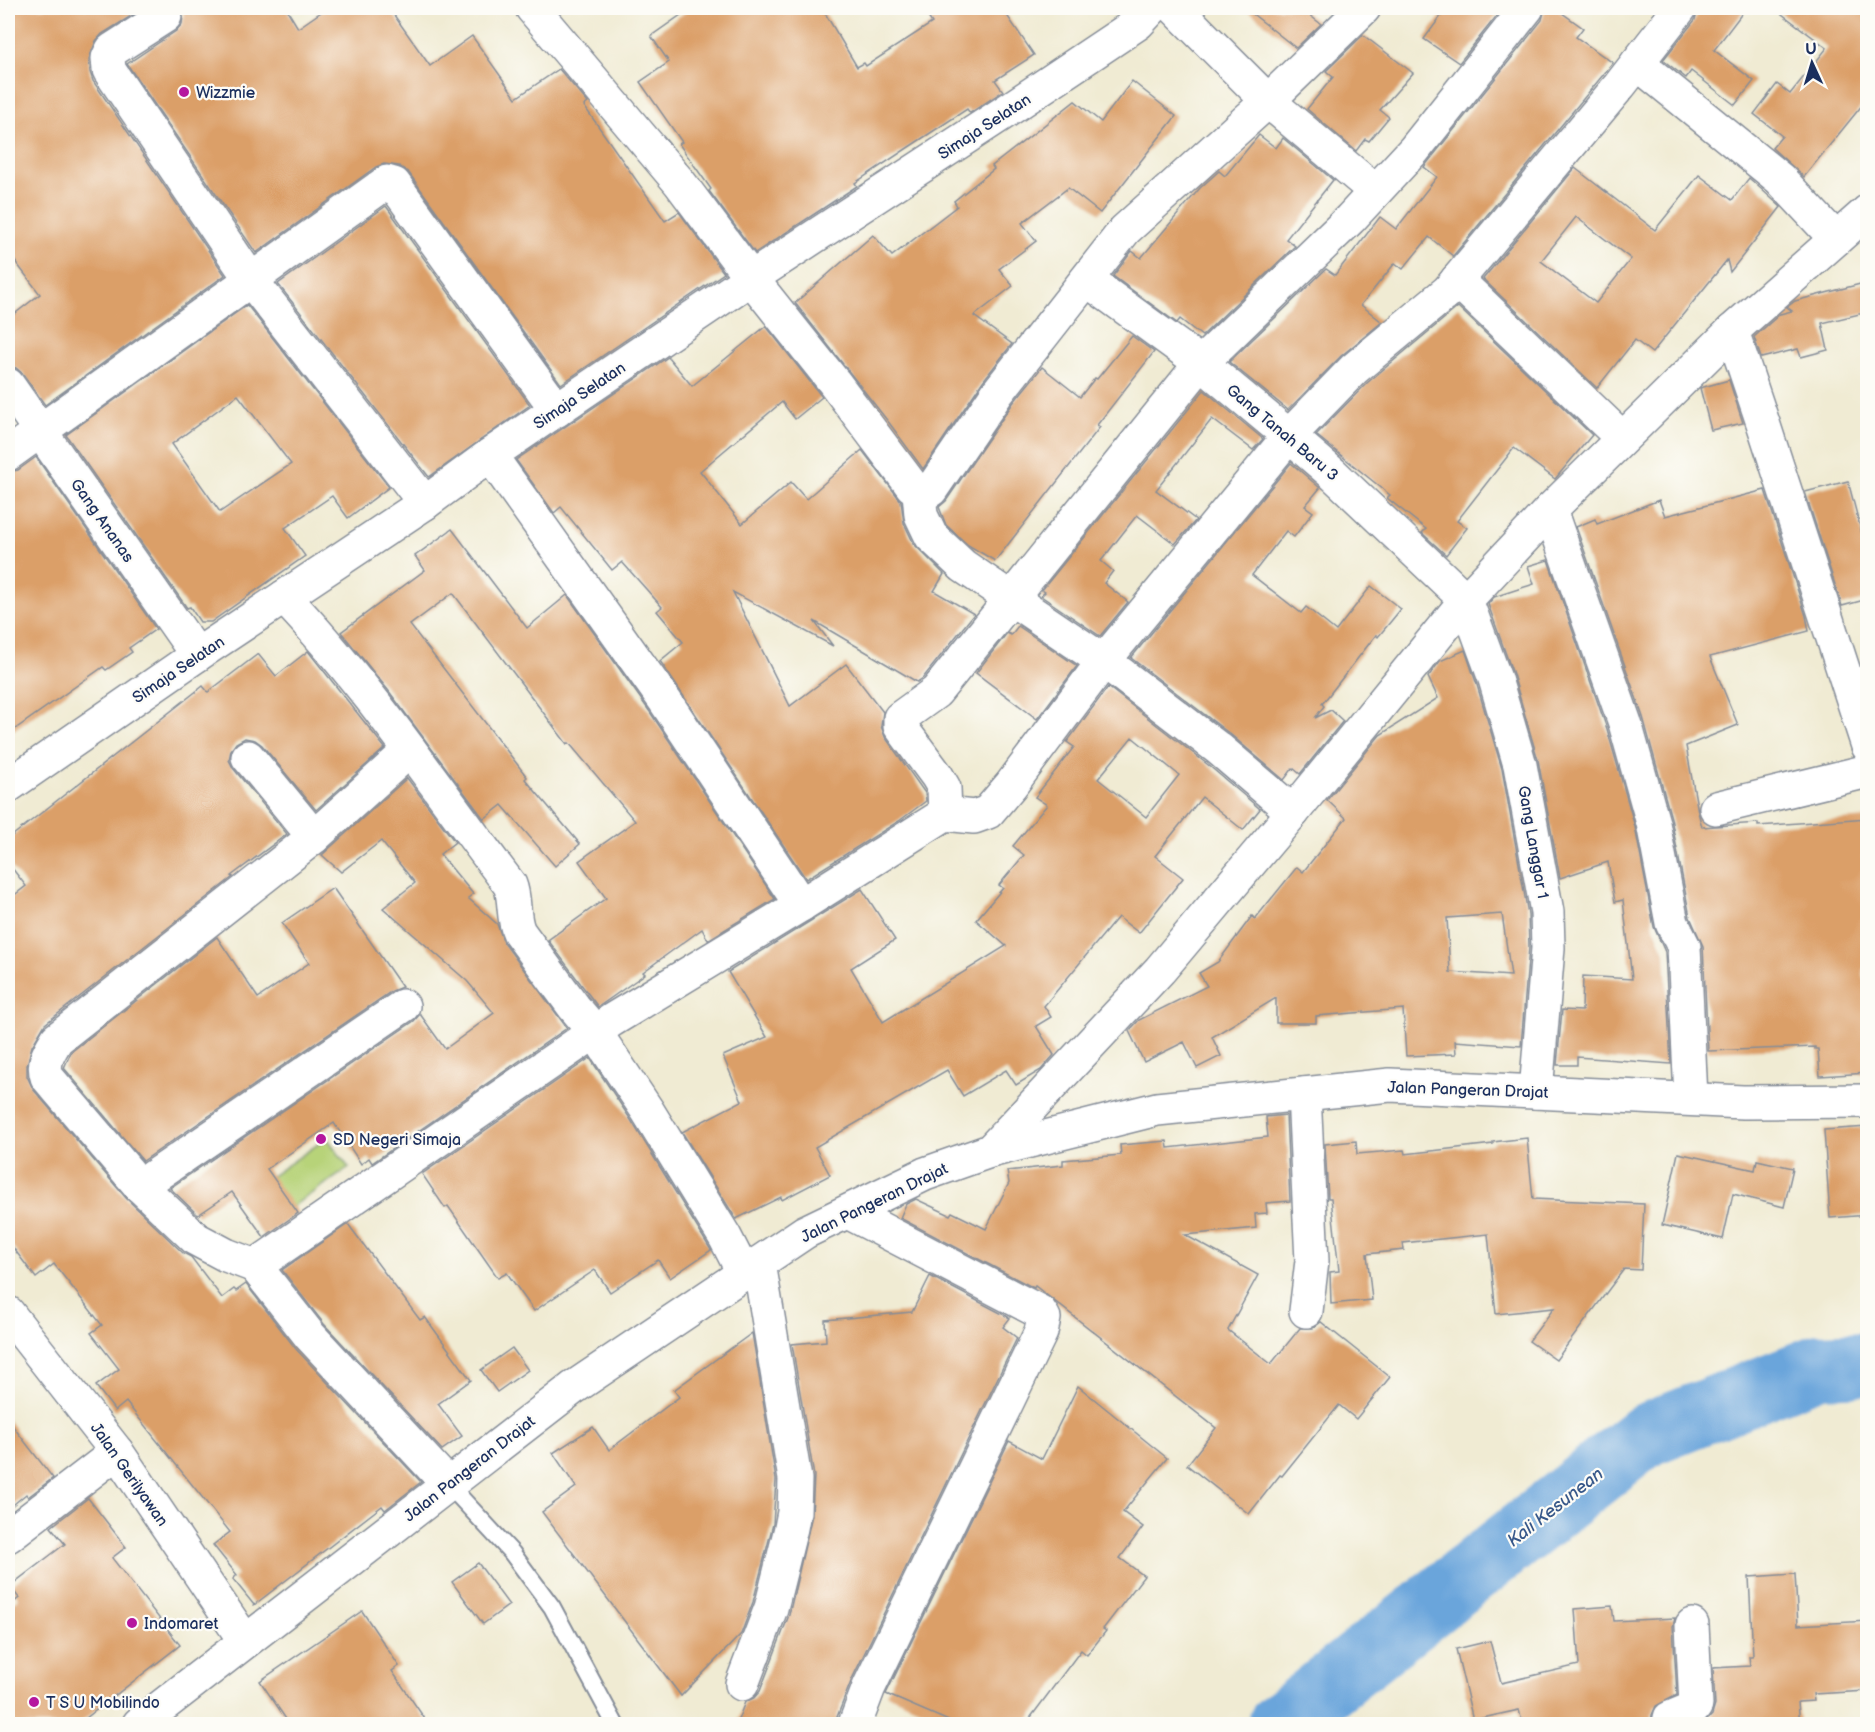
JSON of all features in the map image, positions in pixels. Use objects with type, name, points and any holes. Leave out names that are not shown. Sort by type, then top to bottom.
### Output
[{"type":"street","points":[[165,8],[165,16],[112,50],[108,58],[109,70],[251,280],[425,503]]},
{"type":"street","points":[[532,8],[680,183],[912,486],[924,494],[931,490],[998,392],[1125,230],[1268,101],[1364,8]]},
{"type":"street","points":[[1175,8],[1268,101],[1376,191]]},
{"type":"street","points":[[945,814],[944,788],[900,726],[900,718],[936,692],[1201,363],[1350,219],[1414,150],[1527,8]]},
{"type":"street","points":[[255,1266],[595,1032],[945,814],[974,817],[988,812],[1011,785],[1103,662],[1290,436],[1354,369],[1448,291],[1680,8]]},
{"type":"street","name":"Simaja Selatan","points":[[8,786],[751,278],[1005,112],[1139,13]]},
{"type":"street","points":[[1637,63],[1780,179],[1836,239]]},
{"type":"street","points":[[8,454],[387,182],[394,184],[556,410]]},
{"type":"street","points":[[990,1151],[1160,970],[1467,600],[1550,510],[1732,331],[1868,210]]},
{"type":"street","name":"Gang Tanah Baru 3","points":[[1086,280],[1201,363],[1290,436],[1467,600]]},
{"type":"street","points":[[1457,280],[1623,438]]},
{"type":"street","points":[[1732,331],[1868,746]]},
{"type":"street","name":"Gang Ananas","points":[[8,385],[197,655]]},
{"type":"street","points":[[490,455],[665,701],[801,905]]},
{"type":"street","points":[[919,492],[921,515],[931,536],[963,566],[1103,662],[1219,749],[1293,812]]},
{"type":"street","points":[[1550,510],[1625,723],[1653,823],[1672,923],[1684,947],[1691,1098]]},
{"type":"street","points":[[284,597],[329,646],[510,885],[514,894],[515,923],[519,932],[573,1007],[595,1032],[653,1119],[724,1237],[751,1268],[795,1479],[794,1512],[771,1608],[742,1684]]},
{"type":"street","name":"Gang Langgar 1","points":[[1467,600],[1495,679],[1520,765],[1547,912],[1548,948],[1536,1092]]},
{"type":"street","points":[[410,750],[314,837],[57,1039],[44,1068],[47,1077],[140,1186],[196,1239],[226,1255],[255,1266],[310,1336],[448,1484]]},
{"type":"street","points":[[248,757],[314,837]]},
{"type":"street","points":[[1716,808],[1868,771]]},
{"type":"street","points":[[140,1186],[403,1006]]},
{"type":"street","name":"Jalan Pangeran Drajat","points":[[139,1725],[573,1388],[806,1232],[925,1174],[990,1151],[1157,1109],[1390,1085],[1743,1102],[1868,1101]]},
{"type":"street","points":[[1304,1094],[1312,1261],[1306,1311]]},
{"type":"street","points":[[848,1212],[1040,1312],[1044,1317],[1041,1332],[869,1687],[855,1725]]},
{"type":"street","name":"Jalan Gerilyawan","points":[[8,1313],[117,1452],[245,1641]]},
{"type":"street","points":[[8,1536],[117,1452]]},
{"type":"street","points":[[1669,1725],[1670,1718],[1696,1705],[1692,1625]]},
{"type":"lane","points":[[448,1484],[512,1553],[552,1607],[615,1725]]},
{"type":"green space","points":[[327,1138],[349,1168],[284,1212],[263,1182]]},
{"type":"building","points":[[8,8],[144,8],[102,34],[96,41],[89,59],[90,72],[93,81],[225,275],[45,405],[23,374],[16,368],[8,366],[8,319],[40,294],[8,252]]},
{"type":"building","points":[[184,8],[286,8],[298,28],[327,8],[389,8],[430,66],[472,36],[516,98],[559,69],[588,103],[584,106],[665,221],[679,212],[724,273],[561,384],[409,173],[399,166],[384,164],[376,167],[256,253],[127,64],[176,31],[182,24]]},
{"type":"building","points":[[691,8],[822,8],[857,67],[864,63],[866,66],[932,23],[922,8],[1002,8],[1034,55],[995,80],[1003,91],[970,113],[967,109],[855,183],[857,186],[755,253],[709,191],[711,189],[679,144],[682,142],[640,82],[669,62],[651,36]]},
{"type":"building","points":[[1245,8],[1300,8],[1321,24],[1296,48]]},
{"type":"building","points":[[1447,8],[1503,8],[1459,63],[1424,39]]},
{"type":"building","points":[[1545,8],[1555,8],[1583,28],[1576,37],[1613,63],[1453,256],[1429,237],[1403,269],[1395,263],[1361,305],[1382,322],[1341,356],[1288,410],[1229,362],[1326,269],[1335,275],[1380,217],[1396,229],[1437,177],[1424,167],[1542,20]]},
{"type":"building","points":[[1698,8],[1746,8],[1714,50],[1754,81],[1735,105],[1691,71],[1686,78],[1663,60],[1695,20]]},
{"type":"building","points":[[1774,8],[1868,8],[1868,98],[1804,177],[1772,148],[1782,136],[1754,114],[1777,84],[1790,94],[1827,48]]},
{"type":"building","points":[[1363,35],[1413,73],[1380,110],[1389,117],[1369,141],[1365,139],[1356,151],[1307,109],[1333,77],[1326,71]]},
{"type":"building","points":[[1132,81],[1176,116],[1100,213],[1068,188],[1022,223],[1036,241],[999,269],[1013,286],[974,316],[1012,344],[983,381],[923,469],[795,303],[873,235],[892,256],[957,206],[954,201],[994,169],[992,166],[1075,101],[1101,122]]},
{"type":"building","points":[[1259,135],[1276,148],[1283,138],[1333,180],[1286,239],[1295,246],[1202,336],[1180,319],[1177,323],[1113,276],[1132,251],[1141,258],[1200,188],[1219,171],[1225,176]]},
{"type":"building","points":[[1575,168],[1655,230],[1699,175],[1732,200],[1749,178],[1781,207],[1730,272],[1727,260],[1652,353],[1635,340],[1597,388],[1483,279]],"holes":[[[1576,217],[1631,259],[1596,303],[1541,261]]]},
{"type":"building","points":[[386,206],[530,405],[429,477],[278,284]]},
{"type":"building","points":[[1868,282],[1868,312],[1822,323],[1828,350],[1801,357],[1798,349],[1761,358],[1754,337],[1780,314],[1792,311],[1787,307],[1795,301]]},
{"type":"building","points":[[247,305],[389,487],[348,518],[332,496],[285,528],[305,556],[211,622],[200,622],[190,607],[187,608],[66,435]],"holes":[[[238,395],[291,464],[220,512],[172,444]]]},
{"type":"building","points":[[1458,307],[1592,435],[1555,479],[1514,448],[1457,521],[1467,528],[1446,555],[1422,533],[1426,529],[1387,498],[1390,495],[1316,435],[1367,383]]},
{"type":"building","points":[[766,326],[822,397],[795,419],[782,402],[700,471],[742,524],[791,482],[806,499],[862,450],[901,501],[904,523],[914,544],[944,574],[934,591],[974,614],[923,678],[917,682],[814,621],[833,646],[733,592],[790,706],[846,664],[883,712],[881,726],[885,737],[925,793],[926,801],[899,821],[806,879],[660,661],[683,642],[657,611],[662,607],[622,562],[612,570],[561,507],[554,513],[516,460],[668,357],[692,386]]},
{"type":"building","points":[[1132,336],[1154,352],[1097,425],[1100,427],[995,561],[968,545],[946,525],[939,507],[946,501],[1013,403],[1042,367],[1080,397]]},
{"type":"building","points":[[1729,380],[1743,423],[1711,430],[1700,388]]},
{"type":"building","points":[[1204,390],[1263,439],[1253,450],[1212,419],[1156,490],[1196,520],[1175,544],[1137,515],[1101,561],[1113,571],[1104,583],[1128,602],[1100,636],[1041,596],[1045,592],[1042,590]]},
{"type":"building","points":[[36,457],[156,629],[129,648],[132,652],[106,670],[103,667],[8,734],[8,472],[18,470]]},
{"type":"building","points":[[1291,463],[1320,488],[1305,506],[1313,512],[1294,537],[1286,531],[1252,575],[1301,613],[1306,607],[1336,631],[1371,586],[1401,609],[1378,637],[1376,635],[1322,704],[1324,706],[1315,718],[1331,710],[1343,721],[1300,774],[1293,768],[1284,780],[1230,734],[1131,658]]},
{"type":"building","points":[[1848,481],[1868,557],[1868,599],[1842,606],[1805,492]]},
{"type":"building","points":[[1765,490],[1809,631],[1710,657],[1738,725],[1686,746],[1702,827],[1758,823],[1758,826],[1868,818],[1868,968],[1863,969],[1868,1027],[1868,1073],[1820,1076],[1818,1049],[1815,1047],[1708,1051],[1703,946],[1690,917],[1671,818],[1643,717],[1576,527],[1595,519],[1597,524],[1659,500],[1665,516]]},
{"type":"building","points":[[452,529],[527,628],[567,595],[650,712],[775,899],[708,940],[702,929],[643,972],[645,974],[598,1007],[548,940],[606,898],[579,861],[635,821],[569,743],[567,744],[453,593],[410,625],[527,777],[525,779],[580,844],[555,866],[502,805],[484,819],[388,690],[341,632],[425,570],[415,556]]},
{"type":"building","points":[[1548,560],[1607,729],[1635,827],[1654,927],[1665,952],[1671,1064],[1577,1057],[1577,1065],[1557,1065],[1562,1010],[1582,1011],[1583,976],[1632,979],[1623,900],[1615,902],[1608,862],[1560,878],[1538,760],[1513,674],[1488,604],[1494,597],[1534,584],[1528,566]]},
{"type":"building","points":[[1018,626],[1077,666],[1037,719],[976,673],[1007,633],[1011,635]]},
{"type":"building","points":[[1465,650],[1502,769],[1528,914],[1529,947],[1521,1046],[1455,1041],[1456,1054],[1406,1056],[1403,1009],[1316,1016],[1316,1023],[1276,1023],[1276,998],[1212,1037],[1221,1056],[1197,1068],[1184,1042],[1144,1062],[1129,1031],[1139,1020],[1207,986],[1199,973],[1218,962],[1252,916],[1255,919],[1297,867],[1303,872],[1346,818],[1327,800],[1380,735],[1438,698],[1428,677],[1440,661]],"holes":[[[1502,914],[1511,976],[1450,972],[1447,918]]]},
{"type":"building","points":[[308,651],[385,748],[316,810],[262,745],[255,740],[245,738],[236,743],[231,750],[229,760],[233,768],[287,834],[45,1024],[32,1046],[27,1065],[27,1076],[33,1089],[126,1198],[183,1253],[191,1257],[222,1298],[246,1284],[296,1349],[421,1482],[385,1510],[382,1506],[254,1605],[233,1579],[237,1575],[213,1545],[230,1532],[126,1402],[115,1411],[96,1386],[119,1369],[91,1333],[102,1325],[54,1264],[36,1278],[8,1241],[8,900],[26,886],[8,863],[8,839],[203,686],[208,692],[258,654],[276,676]]},
{"type":"building","points":[[1108,687],[1207,764],[1260,809],[1243,830],[1202,797],[1155,856],[1183,878],[1139,933],[1118,917],[1044,1006],[1051,1017],[1036,1026],[1054,1055],[1041,1070],[1016,1085],[1006,1070],[963,1096],[947,1070],[815,1147],[830,1175],[782,1200],[781,1197],[736,1219],[682,1132],[742,1101],[723,1056],[767,1037],[728,972],[862,889],[895,940],[851,968],[883,1022],[1006,946],[976,920],[1003,888],[999,885],[1024,855],[1013,846],[1047,805],[1035,797],[1074,747],[1067,742]],"holes":[[[1132,737],[1179,775],[1146,817],[1098,779]]]},
{"type":"building","points":[[407,778],[455,842],[440,854],[473,894],[468,898],[497,924],[504,943],[567,1028],[372,1163],[369,1158],[361,1164],[334,1123],[267,1169],[298,1213],[264,1237],[232,1192],[198,1215],[170,1188],[414,1021],[420,1014],[445,1049],[494,1013],[467,981],[383,908],[415,883],[381,841],[341,872],[322,855]]},
{"type":"building","points":[[333,888],[402,987],[392,991],[143,1161],[64,1068],[71,1052],[217,937],[258,998],[309,963],[282,923]]},
{"type":"building","points":[[590,1058],[711,1250],[670,1278],[658,1260],[610,1292],[595,1270],[534,1311],[507,1273],[498,1278],[448,1206],[445,1208],[422,1174]]},
{"type":"building","points":[[1286,1115],[1290,1201],[1266,1203],[1267,1213],[1255,1214],[1256,1228],[1185,1235],[1258,1275],[1228,1330],[1271,1364],[1300,1328],[1313,1328],[1321,1322],[1390,1377],[1356,1419],[1339,1405],[1249,1514],[1187,1465],[1216,1428],[1035,1286],[1034,1288],[900,1218],[906,1204],[916,1199],[950,1215],[952,1212],[986,1229],[1009,1183],[1007,1171],[1063,1165],[1063,1160],[1121,1155],[1120,1145],[1167,1141],[1168,1148],[1268,1137],[1266,1117]]},
{"type":"building","points":[[1868,1127],[1868,1215],[1830,1218],[1824,1130]]},
{"type":"building","points":[[1527,1138],[1533,1199],[1644,1204],[1641,1270],[1624,1269],[1556,1360],[1529,1341],[1554,1308],[1496,1314],[1488,1234],[1403,1243],[1404,1250],[1367,1254],[1372,1300],[1331,1304],[1330,1272],[1339,1271],[1331,1198],[1328,1198],[1325,1144],[1356,1141],[1357,1154],[1404,1150],[1405,1154]]},
{"type":"building","points":[[1678,1153],[1755,1170],[1757,1160],[1793,1168],[1784,1207],[1733,1194],[1723,1239],[1662,1225]]},
{"type":"building","points":[[348,1224],[420,1320],[425,1317],[471,1380],[438,1404],[462,1436],[442,1450],[324,1324],[282,1270]]},
{"type":"building","points":[[930,1276],[1010,1318],[1003,1327],[1017,1338],[852,1679],[837,1717],[837,1725],[736,1725],[745,1702],[754,1698],[760,1691],[789,1615],[812,1515],[814,1476],[792,1344],[826,1341],[825,1320],[912,1312]]},
{"type":"building","points":[[752,1333],[776,1480],[773,1524],[753,1602],[741,1634],[681,1696],[542,1512],[576,1487],[553,1453],[593,1427],[609,1450],[679,1397],[674,1390]]},
{"type":"building","points":[[512,1348],[528,1370],[497,1392],[481,1370]]},
{"type":"building","points":[[1078,1386],[1167,1458],[1123,1512],[1143,1527],[1120,1558],[1144,1576],[1103,1629],[1106,1631],[1087,1655],[1081,1650],[1025,1725],[958,1725],[886,1694],[1009,1441],[1042,1459]]},
{"type":"building","points":[[8,1420],[53,1478],[28,1497],[26,1494],[8,1509]]},
{"type":"building","points":[[88,1498],[126,1547],[112,1558],[180,1645],[77,1725],[8,1725],[8,1607],[19,1598],[10,1586],[65,1544],[51,1527]]},
{"type":"building","points":[[478,1563],[509,1605],[483,1624],[452,1582]]},
{"type":"building","points":[[1795,1574],[1798,1625],[1868,1621],[1868,1691],[1813,1694],[1814,1701],[1798,1702],[1800,1725],[1702,1725],[1712,1715],[1715,1705],[1713,1668],[1750,1666],[1749,1656],[1753,1656],[1749,1577]]},
{"type":"building","points":[[1612,1606],[1614,1621],[1675,1618],[1673,1626],[1677,1695],[1656,1706],[1651,1725],[1523,1725],[1519,1710],[1473,1720],[1456,1649],[1490,1641],[1501,1683],[1579,1665],[1575,1609]]},
{"type":"building","points":[[362,1611],[399,1666],[392,1671],[429,1725],[290,1725],[260,1681]]},
{"type":"waterway","name":"Kali Kesunean","points":[[1280,1724],[1646,1435],[1819,1366],[1868,1364]]},
{"type":"place","name":"Wizzmie","points":[[184,92]]},
{"type":"place","name":"SD Negeri Simaja","points":[[321,1139]]},
{"type":"place","name":"Indomaret","points":[[132,1623]]},
{"type":"place","name":"T S U Mobilindo","points":[[34,1702]]}]
